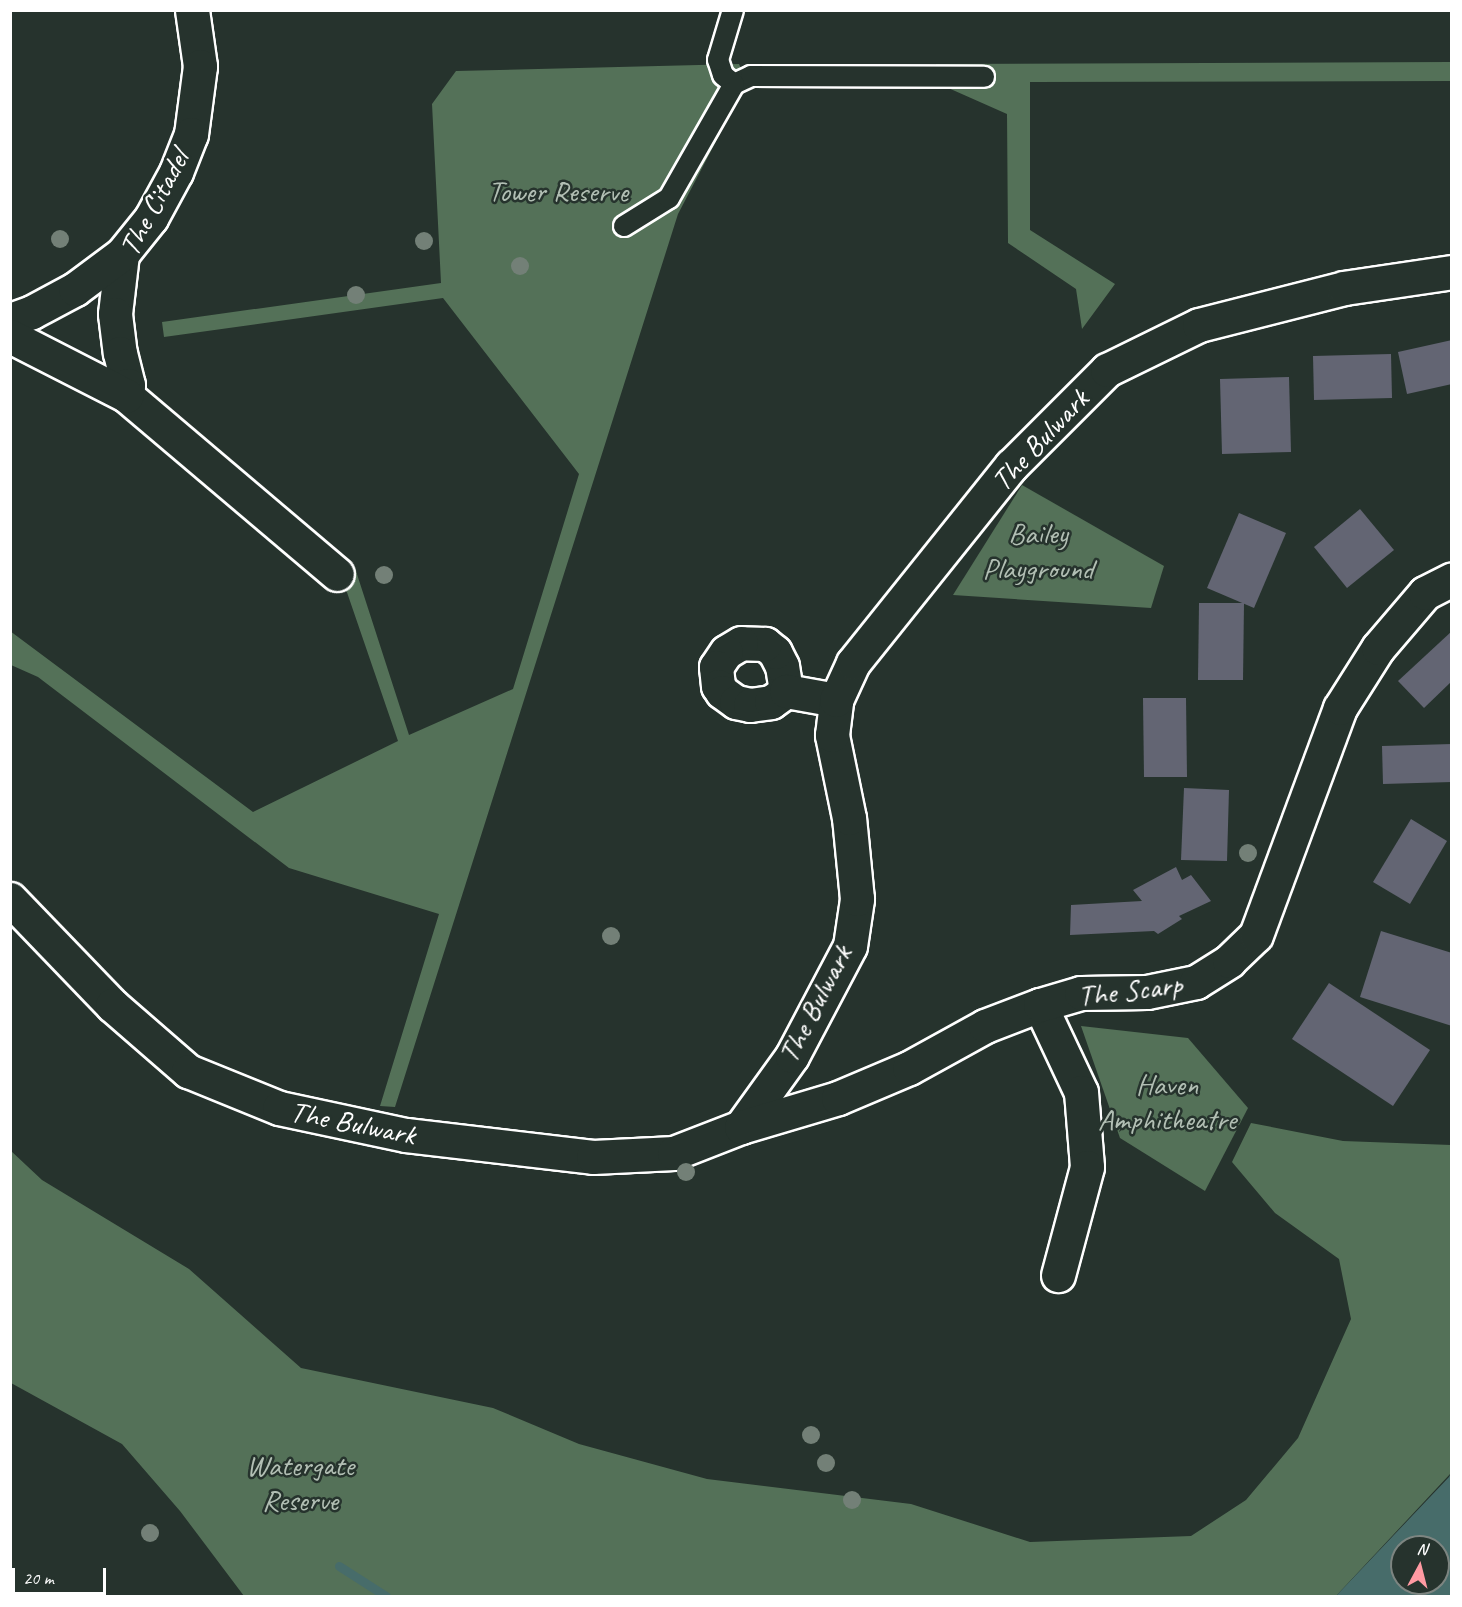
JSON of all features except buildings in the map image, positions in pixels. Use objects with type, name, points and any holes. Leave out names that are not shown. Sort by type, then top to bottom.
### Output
[{"type":"street","name":"The Citadel","points":[[127,396],[128,385],[120,353],[115,314],[122,254],[151,218],[176,172],[190,134],[200,66],[192,10]]},
{"type":"street","points":[[10,320],[32,312],[75,290],[122,254]]},
{"type":"street","name":"The Bulwark","points":[[10,898],[112,1005],[188,1071],[279,1108],[406,1135],[593,1158],[674,1153],[741,1127],[792,1056],[850,946],[856,899],[849,818],[832,735],[836,700],[853,663],[1011,466],[1107,370],[1199,325],[1344,288],[1452,272]]},
{"type":"street","points":[[10,336],[127,396],[337,574]]},
{"type":"street","name":"The Scarp","points":[[741,1127],[838,1098],[909,1068],[985,1026],[1040,1005],[1081,993],[1147,992],[1196,982],[1229,962],[1256,935],[1340,708],[1378,648],[1425,593],[1452,579]]},
{"type":"street","points":[[786,691],[836,700]]},
{"type":"street","points":[[1040,1005],[1081,1092],[1087,1167],[1058,1275]]},
{"type":"lane","points":[[733,10],[718,60],[723,75],[734,84]]},
{"type":"lane","points":[[624,226],[669,198],[734,84],[751,76],[984,77]]},
{"type":"green space","points":[[1451,62],[1452,81],[1030,82],[1030,230],[1115,284],[1082,329],[1076,289],[1008,243],[1007,114],[937,83],[936,64]]},
{"type":"green space","name":"Tower Reserve","points":[[739,64],[747,82],[678,214],[395,1107],[380,1106],[439,914],[289,868],[38,677],[11,665],[10,631],[253,812],[398,741],[340,572],[355,568],[409,735],[513,689],[579,474],[443,298],[164,337],[162,322],[441,283],[432,104],[456,71]]},
{"type":"green space","name":"Bailey Playground","points":[[1022,485],[1164,566],[1151,608],[953,595]]},
{"type":"green space","name":"Haven Amphitheatre","points":[[1081,1026],[1188,1038],[1248,1108],[1205,1191],[1120,1138]]},
{"type":"green space","name":"Watergate Reserve","points":[[1251,1123],[1343,1141],[1451,1145],[1451,1473],[1393,1535],[1390,1535],[1390,1538],[1336,1596],[244,1596],[180,1511],[122,1444],[11,1383],[10,1150],[42,1180],[189,1269],[301,1368],[493,1408],[579,1444],[707,1479],[911,1504],[1030,1542],[1191,1536],[1246,1500],[1298,1438],[1351,1319],[1339,1259],[1275,1213],[1232,1162]]},
{"type":"water","points":[[1451,1473],[1451,1596],[1336,1596],[1390,1539],[1390,1595],[1450,1595],[1450,1535],[1394,1535]]},
{"type":"waterway","points":[[339,1566],[386,1596]]}]
